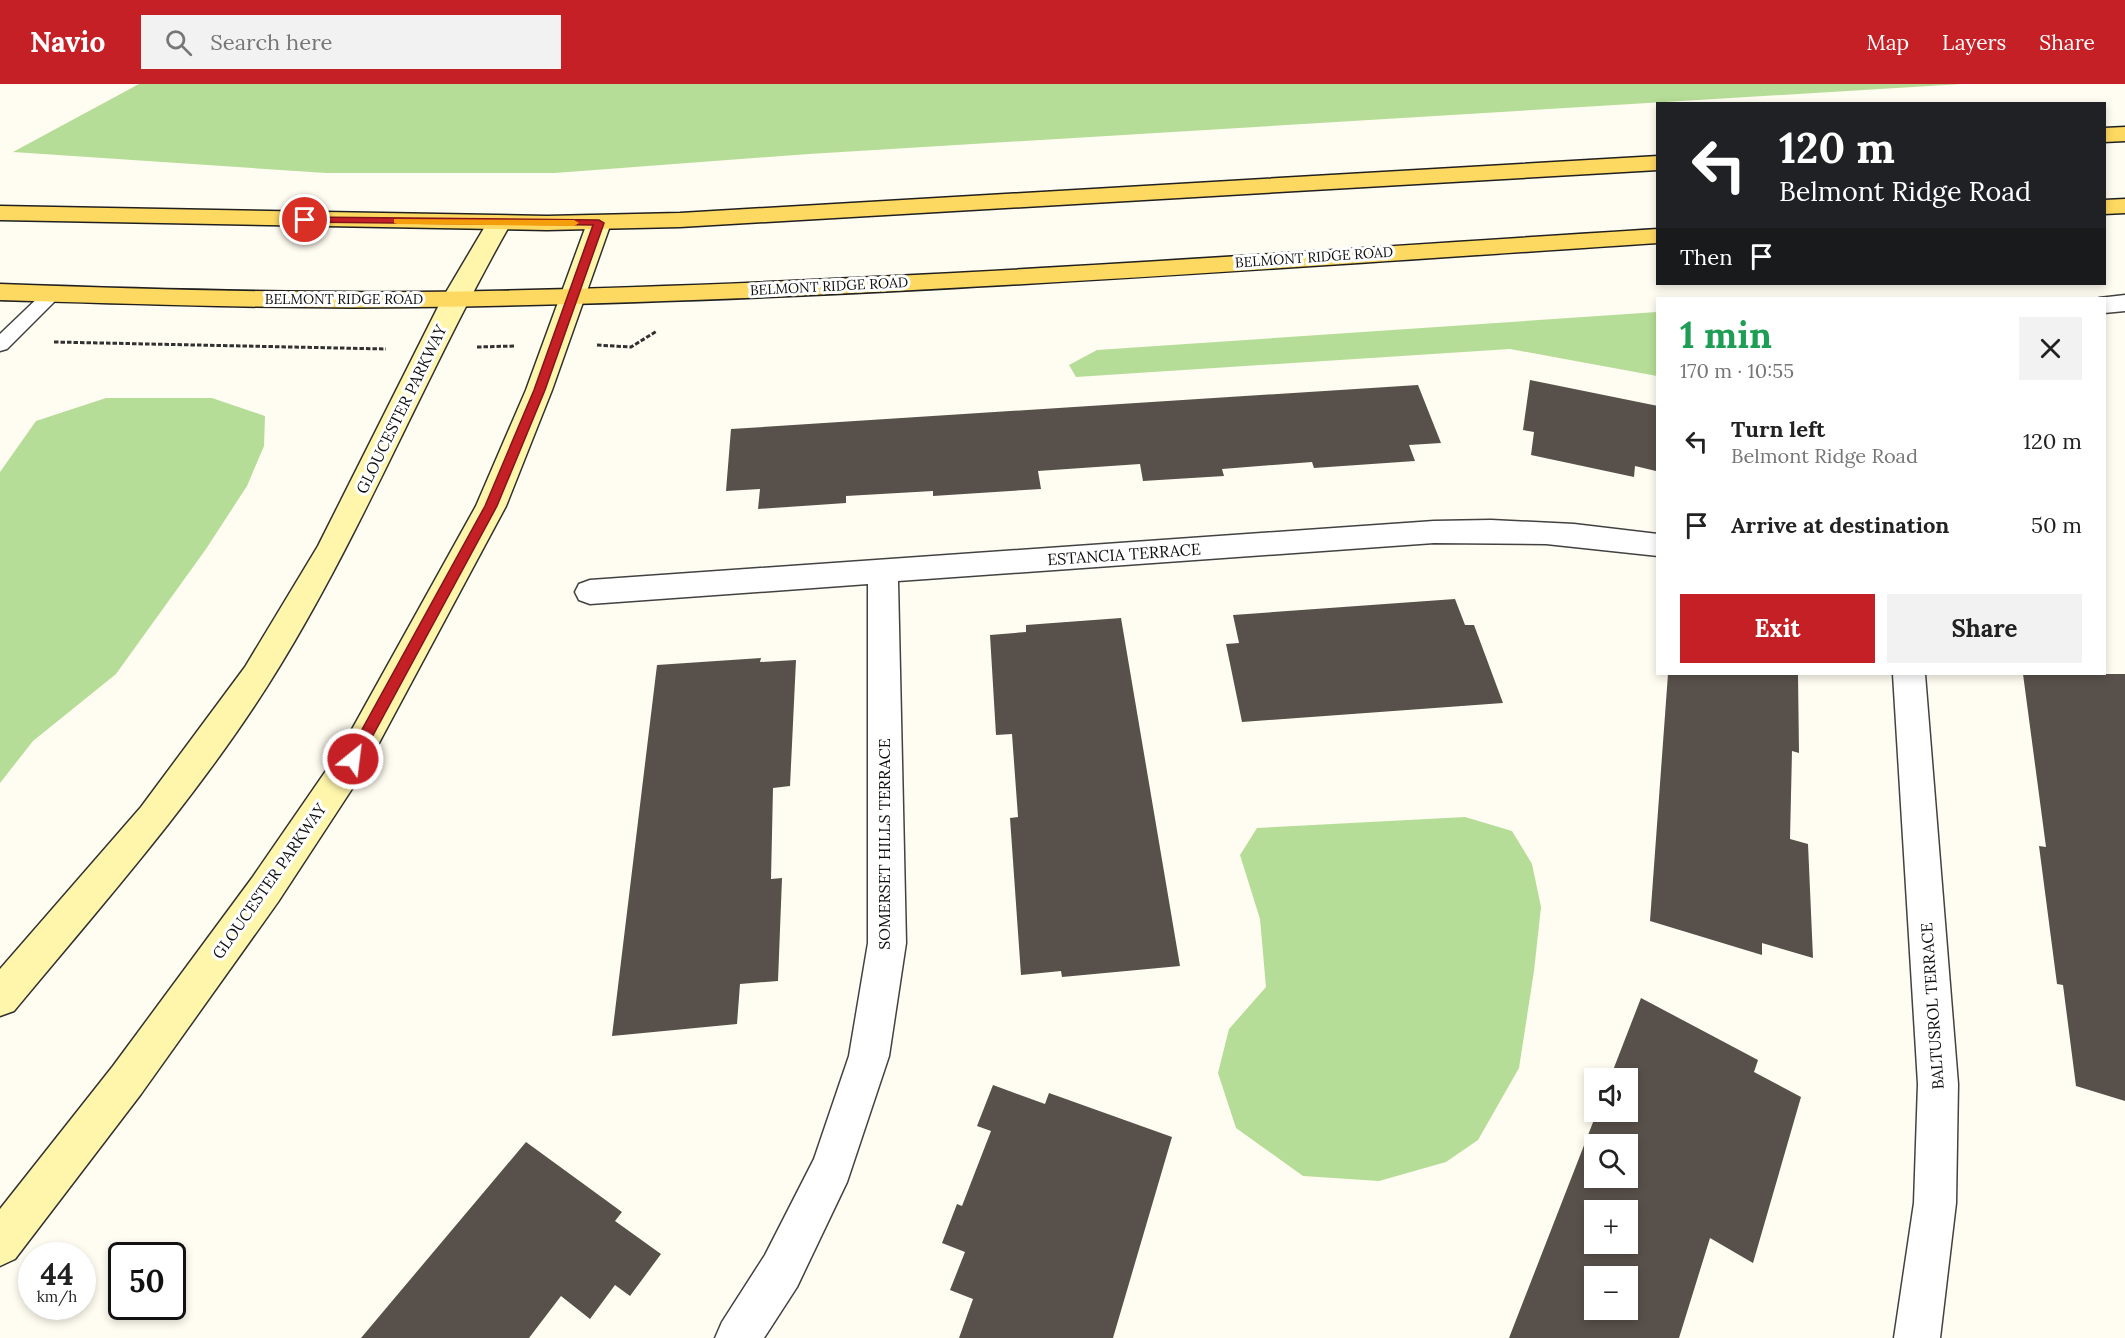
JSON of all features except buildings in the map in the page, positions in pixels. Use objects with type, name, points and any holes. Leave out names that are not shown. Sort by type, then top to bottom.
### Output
[{"type":"main road","points":[[2106,135],[2125,134]]},
{"type":"main road","points":[[0,213],[599,223],[989,203],[1656,163]]},
{"type":"main road","points":[[2106,207],[2125,206]]},
{"type":"main road","name":"GLOUCESTER PARKWAY","points":[[0,998],[153,818],[256,676],[331,550],[455,299],[499,223]]},
{"type":"main road","name":"GLOUCESTER PARKWAY","points":[[0,1244],[128,1080],[265,890],[353,759],[491,506],[539,390],[570,298],[599,223]]},
{"type":"main road","name":"BELMONT RIDGE ROAD","points":[[0,292],[155,299],[663,296],[1656,236]]},
{"type":"street","points":[[2106,305],[2125,303]]},
{"type":"street","name":"ESTANCIA TERRACE","points":[[590,592],[1494,529],[1583,534],[1656,545]]},
{"type":"street","name":"SOMERSET HILLS TERRACE","points":[[738,1338],[781,1271],[832,1167],[869,1056],[887,943],[883,571]]},
{"type":"street","name":"BALTUSROL TERRACE","points":[[1909,675],[1938,1084],[1935,1203],[1917,1338]]},
{"type":"lane","points":[[0,345],[51,295]]},
{"type":"green space","points":[[139,84],[1962,84],[809,154],[555,173],[326,173],[13,152]]},
{"type":"green space","points":[[1656,312],[1656,376],[1510,349],[1076,377],[1069,365],[1097,350]]},
{"type":"green space","points":[[106,398],[212,398],[265,416],[264,446],[247,486],[206,549],[116,674],[33,741],[0,783],[0,472],[36,421]]},
{"type":"green space","points":[[1465,817],[1512,831],[1532,864],[1541,907],[1519,1068],[1478,1140],[1446,1162],[1379,1181],[1303,1176],[1236,1128],[1218,1073],[1229,1029],[1266,987],[1260,919],[1240,855],[1257,828]]},
{"type":"slow traffic","points":[[397,221],[574,223]]},
{"type":"route","points":[[305,220],[599,223],[570,298],[539,390],[491,506],[410,659],[353,759]]}]
